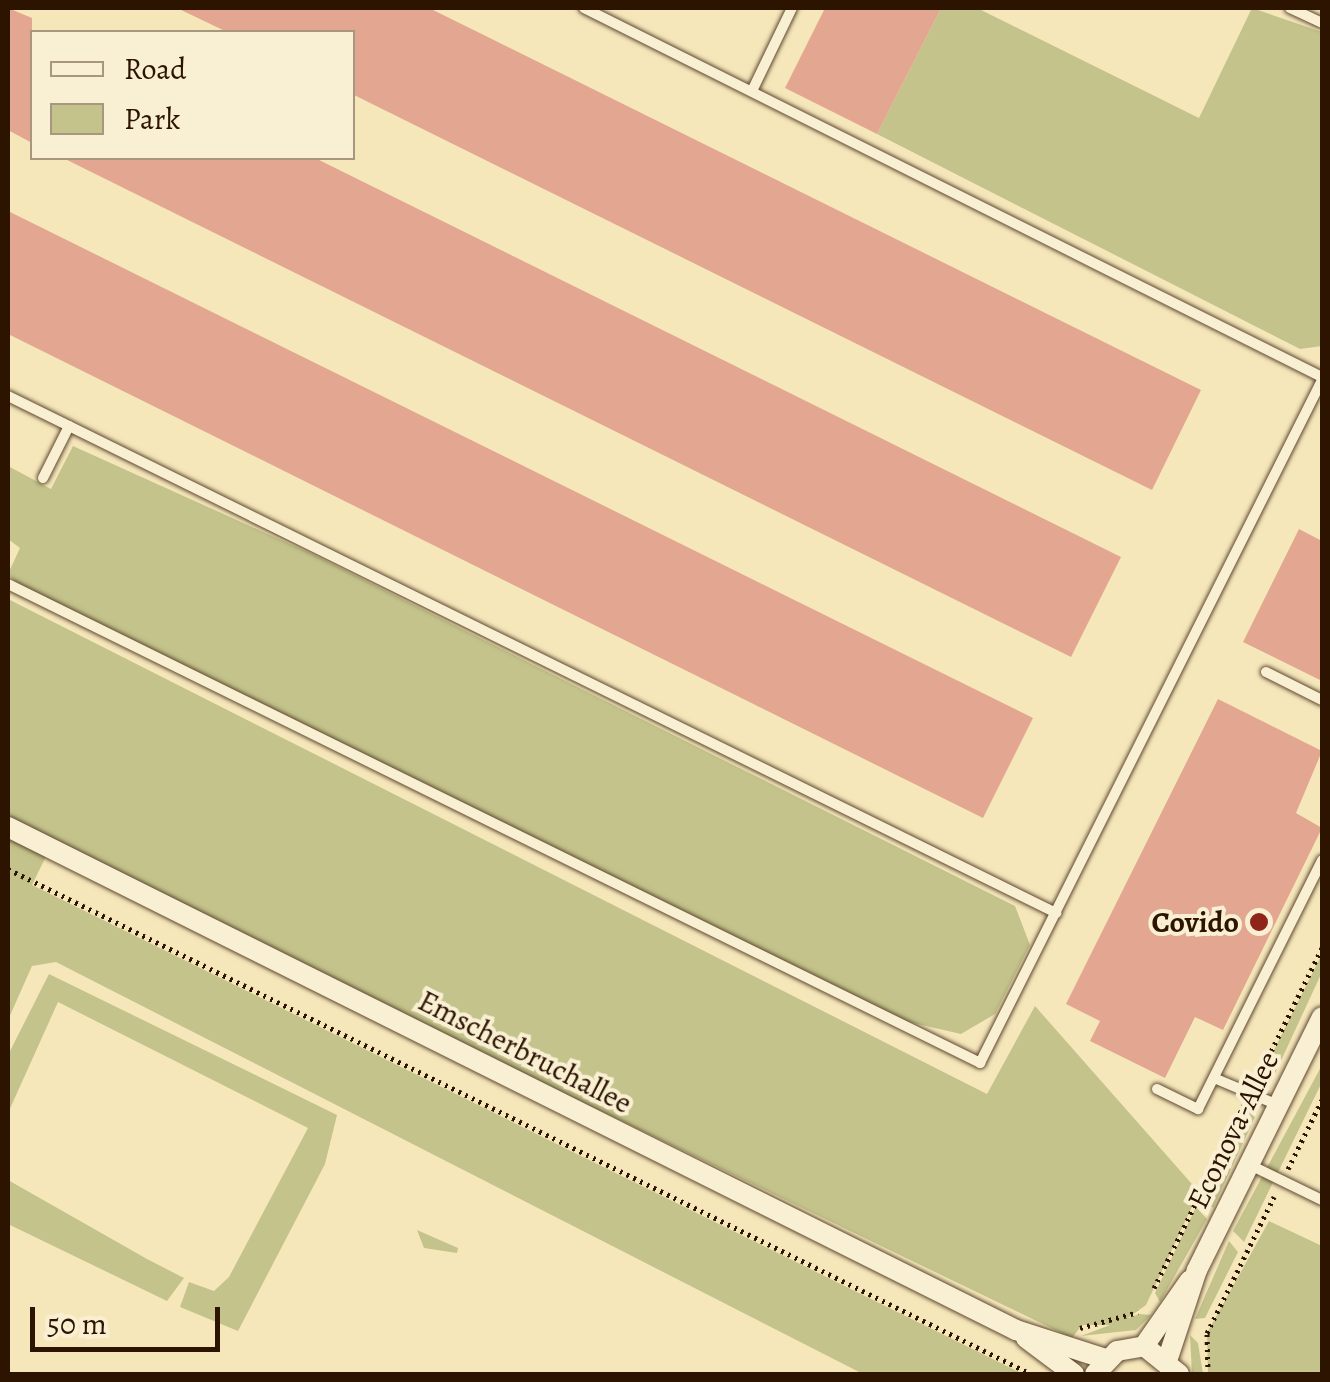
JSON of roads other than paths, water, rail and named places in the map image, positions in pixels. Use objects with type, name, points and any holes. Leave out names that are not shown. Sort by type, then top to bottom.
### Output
[{"type":"street","name":"Emscherbruchallee","points":[[8,827],[1016,1330],[1100,1367]]},
{"type":"street","name":"Econova-Allee","points":[[1144,1346],[1197,1270],[1322,1016]]},
{"type":"street","name":"Econova-Allee","points":[[1173,1366],[1197,1270]]},
{"type":"street","name":"Emscherbruchallee","points":[[1016,1330],[1074,1374]]},
{"type":"street","points":[[1100,1367],[1144,1346],[1173,1366]]},
{"type":"lane","points":[[8,584],[980,1063],[1322,378],[584,8]]},
{"type":"lane","points":[[752,91],[792,8]]},
{"type":"lane","points":[[1290,8],[1322,23]]},
{"type":"lane","points":[[8,396],[1056,913]]},
{"type":"lane","points":[[42,478],[68,426]]},
{"type":"lane","points":[[1266,672],[1322,700]]},
{"type":"lane","points":[[1158,1089],[1198,1109],[1322,860]]},
{"type":"lane","points":[[1214,1078],[1278,1106]]},
{"type":"lane","points":[[1250,1165],[1322,1200]]},
{"type":"place","name":"Covido","points":[[1259,922]]}]
